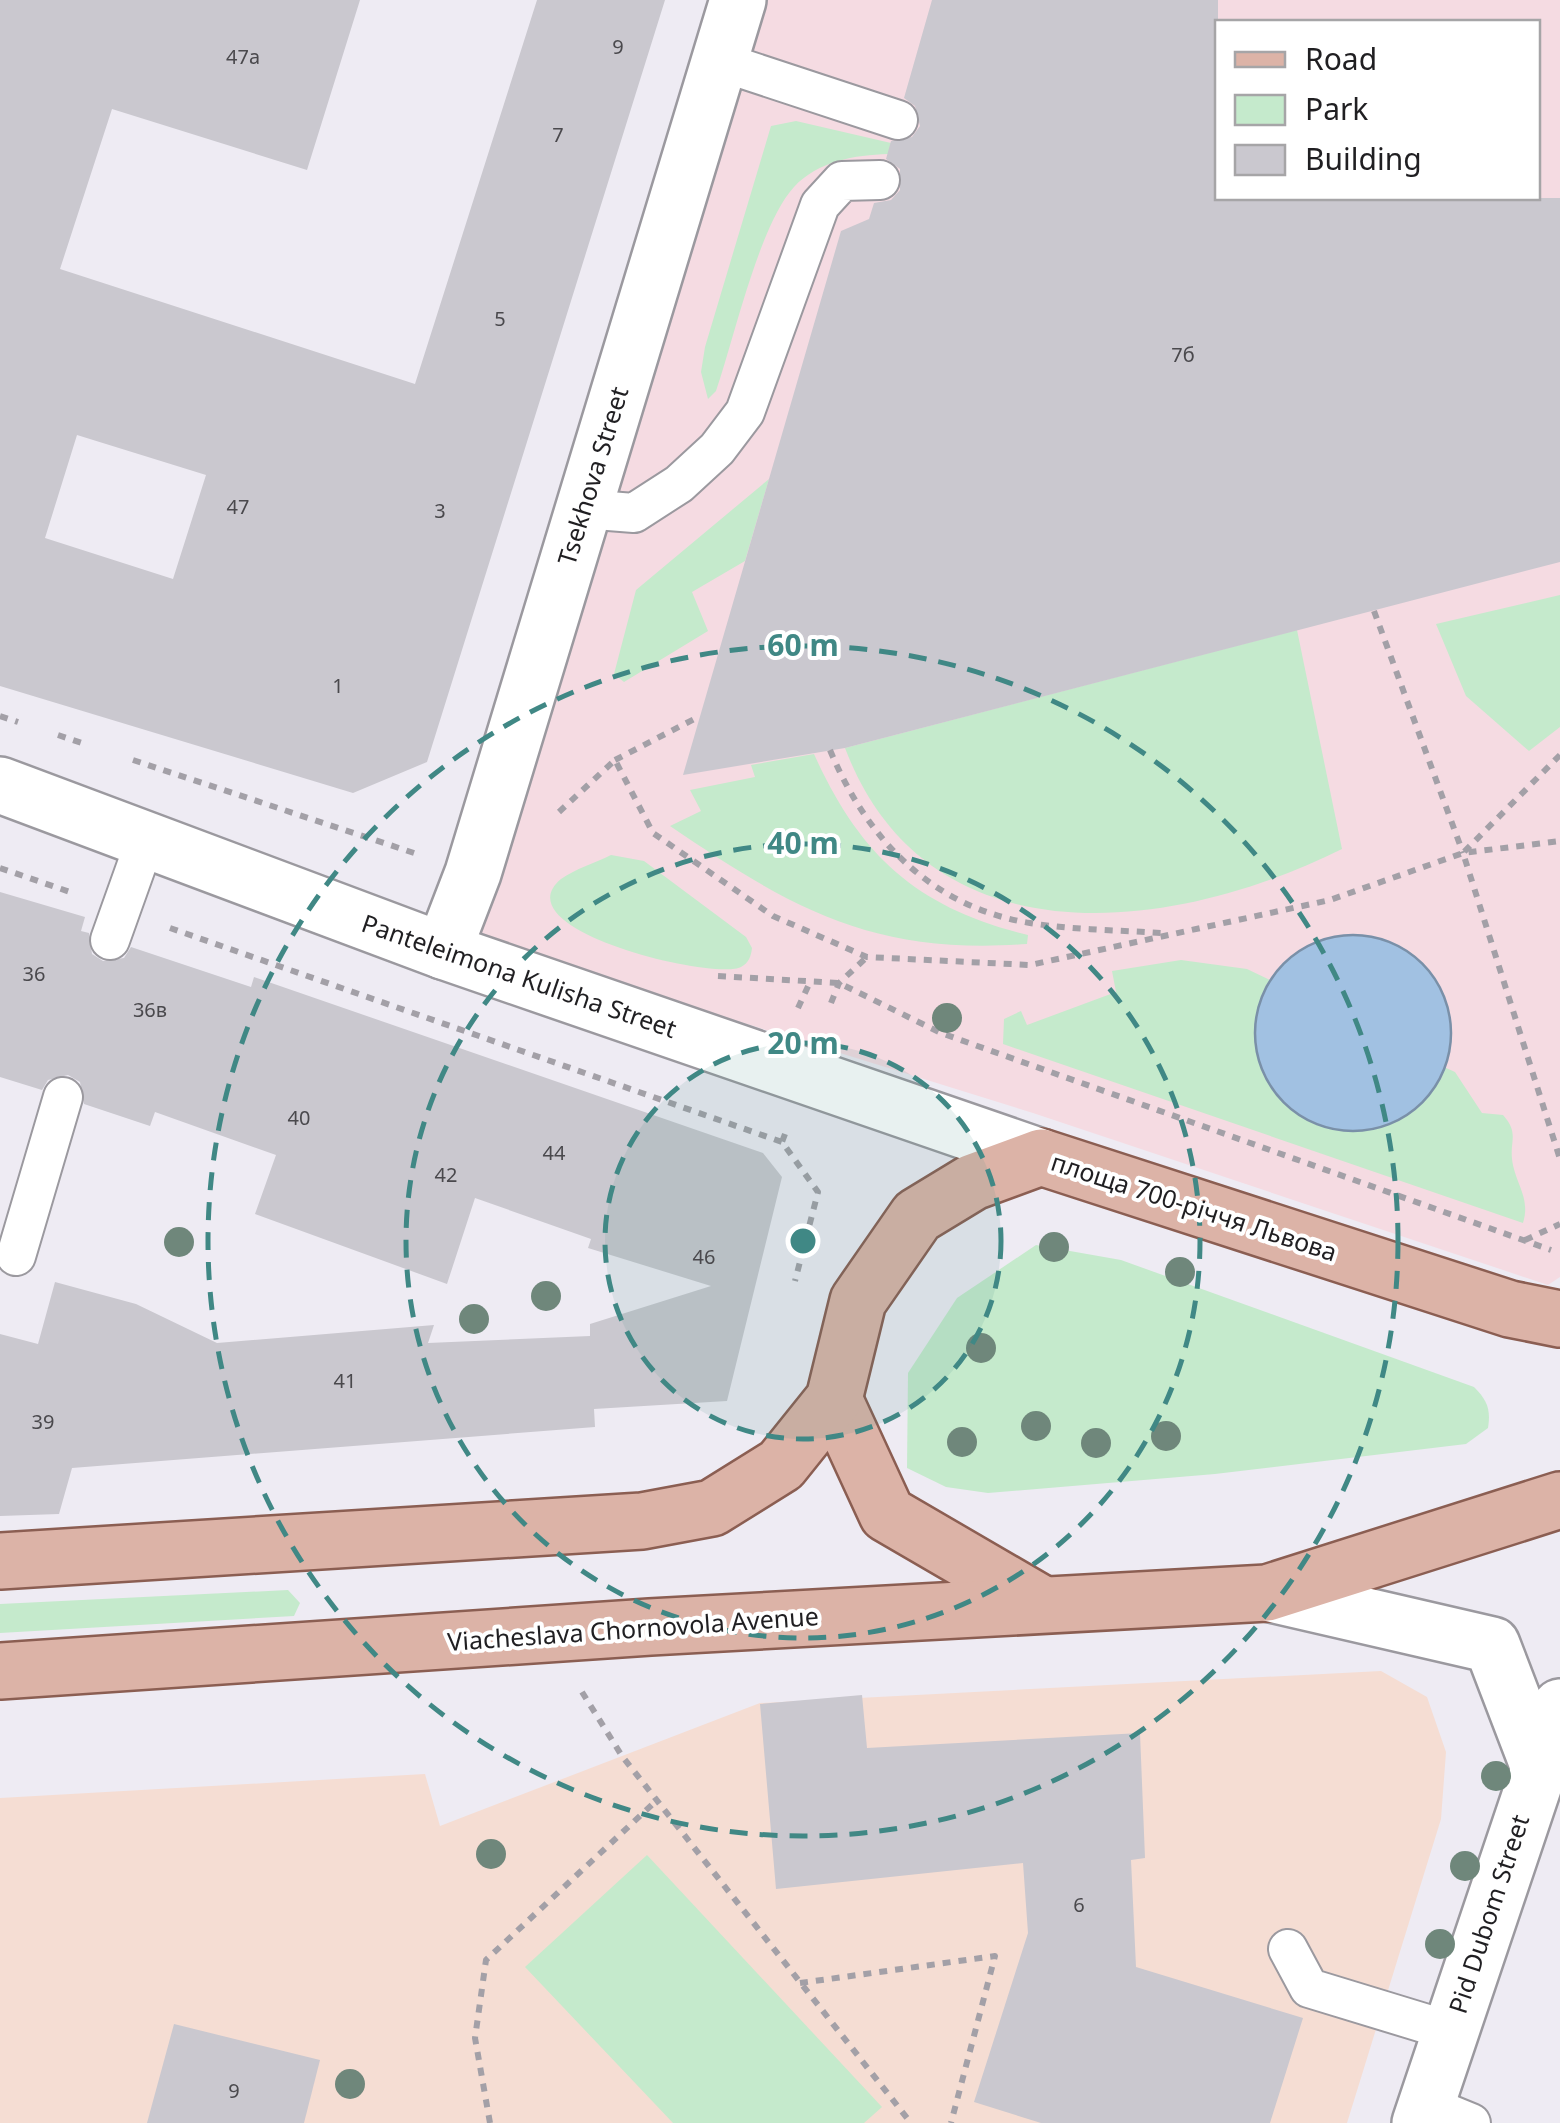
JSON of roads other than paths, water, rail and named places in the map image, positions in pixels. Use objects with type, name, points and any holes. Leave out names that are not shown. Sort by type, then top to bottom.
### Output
[{"type":"main road","name":"площа 700-річчя Львова","points":[[834,1399],[858,1301],[917,1216],[973,1182],[1041,1157],[1510,1309],[1560,1319]]},
{"type":"main road","points":[[0,1561],[642,1521],[712,1508],[781,1466],[834,1399],[887,1514],[1040,1604]]},
{"type":"main road","name":"Viacheslava Chornovola Avenue","points":[[0,1672],[1040,1604],[1267,1594],[1560,1500]]},
{"type":"street","name":"Tsekhova Street","points":[[443,952],[472,873],[738,0]]},
{"type":"street","name":"Panteleimona Kulisha Street","points":[[0,784],[443,952],[1041,1157]]},
{"type":"street","name":"Viacheslava Chornovola Avenue","points":[[1267,1594],[1492,1645],[1538,1765]]},
{"type":"street","name":"Pid Dubom Street","points":[[1439,2117],[1450,2031],[1560,1707]]},
{"type":"lane","points":[[719,61],[898,120]]},
{"type":"lane","points":[[583,509],[634,513],[679,484],[717,449],[745,412],[820,205],[842,180],[880,180]]},
{"type":"lane","points":[[116,925],[146,840]]},
{"type":"lane","points":[[16,1256],[63,1097]]},
{"type":"lane","points":[[1288,1949],[1309,1988],[1450,2031]]},
{"type":"water","points":[[1353,935],[1391,942],[1423,963],[1444,995],[1451,1033],[1444,1071],[1423,1103],[1391,1124],[1353,1131],[1315,1124],[1283,1103],[1262,1071],[1255,1033],[1262,995],[1283,963],[1315,942]]}]
